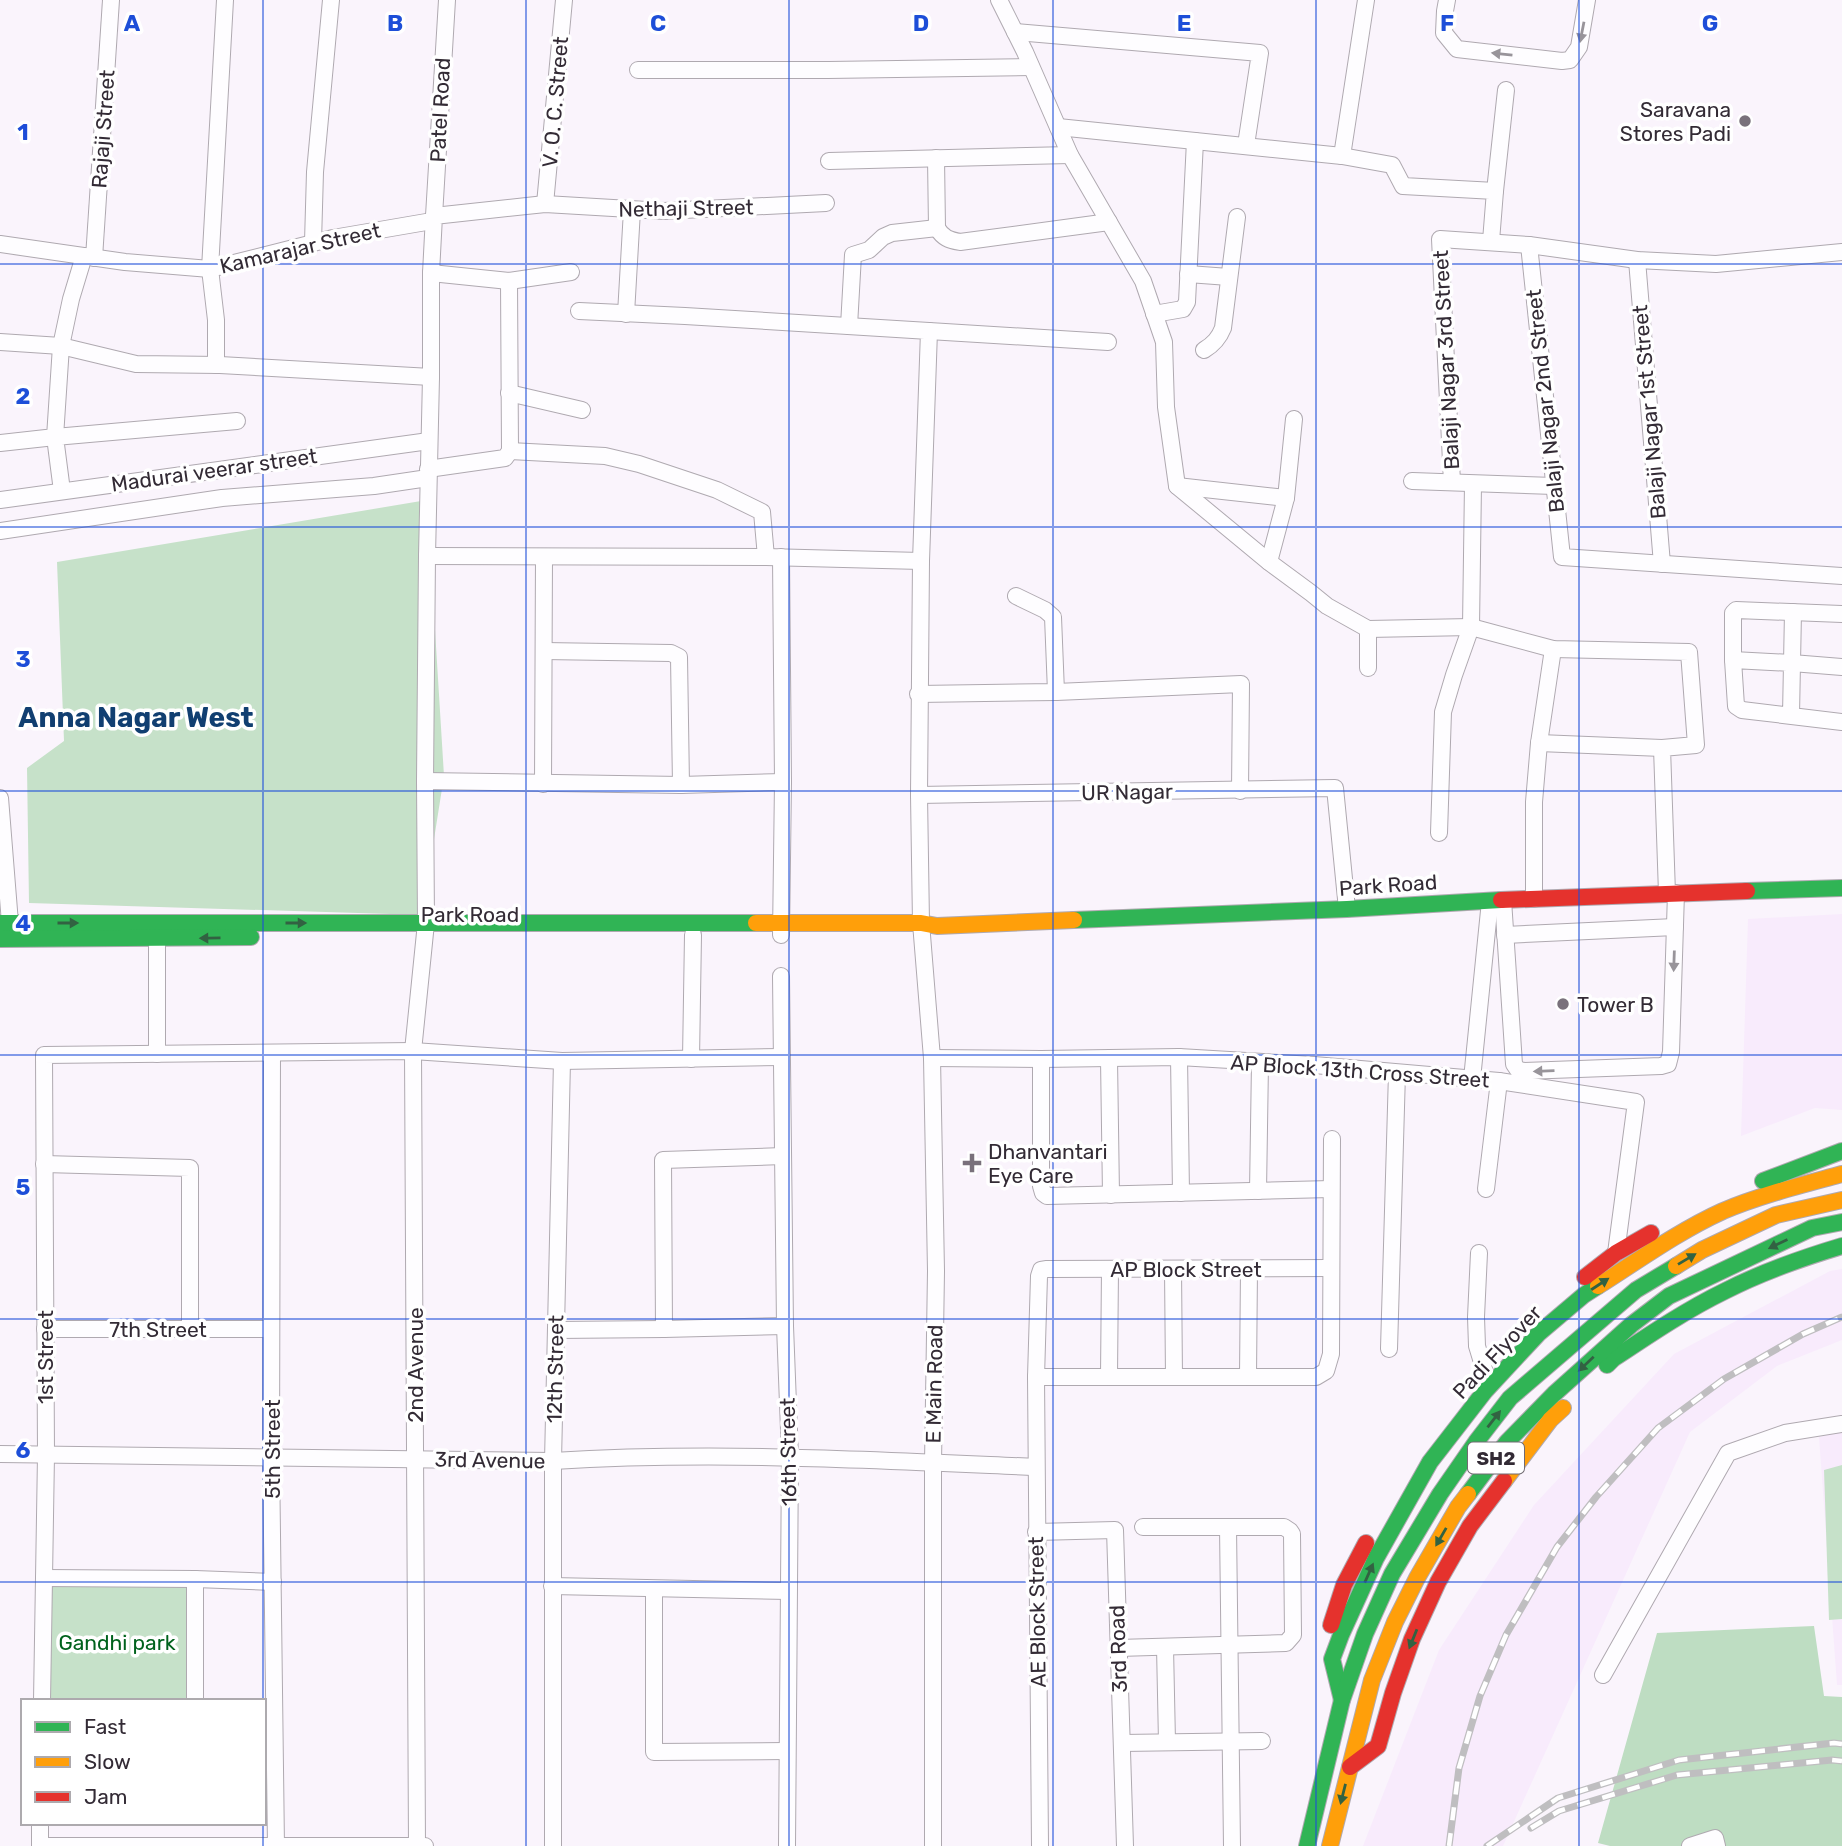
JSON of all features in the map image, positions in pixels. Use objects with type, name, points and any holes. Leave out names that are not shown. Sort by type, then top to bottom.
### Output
[{"type":"main road","name":"Park Road","points":[[0,939],[157,939],[426,929],[926,928],[1496,900],[1842,888]]},
{"type":"main road","name":"Park Road","points":[[5,923],[692,935],[781,929]]},
{"type":"main road","points":[[1391,1499],[1432,1435],[1485,1369],[1554,1300],[1616,1252],[1705,1203],[1842,1151]]},
{"type":"main road","name":"Padi Flyover","points":[[1332,1659],[1376,1558],[1430,1462],[1485,1391],[1538,1334],[1584,1294],[1678,1235],[1724,1211],[1793,1187],[1842,1174]]},
{"type":"main road","name":"SH2","points":[[1307,1846],[1342,1700],[1392,1574],[1440,1494],[1510,1398],[1636,1290],[1702,1250],[1776,1215],[1842,1200]]},
{"type":"main road","name":"SH2","points":[[1330,1846],[1372,1680],[1395,1622],[1458,1507],[1507,1442],[1553,1394],[1597,1354],[1669,1297],[1812,1228],[1842,1222]]},
{"type":"main road","points":[[1350,1767],[1378,1746],[1412,1639],[1438,1581],[1470,1526],[1550,1420],[1613,1359],[1688,1311],[1734,1286],[1808,1255],[1842,1247]]},
{"type":"main road","points":[[1342,1700],[1326,1640],[1344,1585],[1372,1531]]},
{"type":"street","name":"Rajaji Street","points":[[62,491],[55,437],[61,346],[71,299],[89,257],[111,0]]},
{"type":"street","points":[[216,365],[216,320],[210,269],[225,0]]},
{"type":"street","points":[[313,242],[315,172],[331,0]]},
{"type":"street","name":"Patel Road","points":[[426,556],[433,218],[447,0]]},
{"type":"street","name":"V. O. C. Street","points":[[545,204],[564,0]]},
{"type":"street","points":[[999,0],[1070,155],[1143,281],[1164,342],[1166,407],[1177,486],[1327,606],[1368,629],[1471,627],[1553,649],[1689,652],[1696,745],[1662,748],[1539,743]]},
{"type":"street","points":[[1342,156],[1366,0]]},
{"type":"street","points":[[1447,0],[1444,33],[1457,49],[1562,61],[1570,60],[1579,47],[1587,0]]},
{"type":"street","points":[[1015,32],[1260,53],[1246,145]]},
{"type":"street","points":[[638,70],[1031,67]]},
{"type":"street","points":[[1506,90],[1490,241],[1637,260],[1716,264],[1842,252]]},
{"type":"street","points":[[1058,127],[1342,156],[1392,165],[1404,186],[1495,191]]},
{"type":"street","points":[[1154,314],[1183,309],[1187,302],[1195,141]]},
{"type":"street","points":[[829,161],[1070,155]]},
{"type":"street","points":[[936,158],[937,229],[946,239],[960,242],[1109,222]]},
{"type":"street","name":"Nethaji Street","points":[[433,218],[545,204],[664,211],[826,203]]},
{"type":"street","points":[[626,314],[632,210]]},
{"type":"street","points":[[1204,350],[1219,338],[1223,328],[1237,217]]},
{"type":"street","name":"Kamarajar Street","points":[[0,244],[125,262],[210,269],[313,242],[433,218]]},
{"type":"street","points":[[849,326],[853,255],[869,250],[891,233],[937,229]]},
{"type":"street","name":"Balaji Nagar 3rd Street","points":[[1452,482],[1440,239],[1490,241]]},
{"type":"street","name":"Balaji Nagar 2nd Street","points":[[1529,245],[1562,557],[1662,564]]},
{"type":"street","name":"Balaji Nagar 1st Street","points":[[1637,260],[1662,564]]},
{"type":"street","points":[[431,273],[509,281],[571,272]]},
{"type":"street","points":[[1188,274],[1229,277]]},
{"type":"street","points":[[0,531],[222,498],[374,486],[505,458],[510,451],[509,281]]},
{"type":"street","points":[[579,311],[1108,342]]},
{"type":"street","name":"E Main Road","points":[[929,331],[918,694],[919,795],[932,1058],[936,1271],[933,1846]]},
{"type":"street","points":[[0,342],[61,346],[136,364],[216,365],[431,377]]},
{"type":"street","points":[[509,393],[582,410]]},
{"type":"street","points":[[1269,562],[1286,498],[1294,419]]},
{"type":"street","points":[[0,443],[237,421]]},
{"type":"street","name":"Madurai veerar street","points":[[0,500],[429,440]]},
{"type":"street","points":[[510,451],[605,456],[639,464],[717,490],[762,512],[774,557],[783,782],[781,929]]},
{"type":"street","points":[[1412,481],[1554,486]]},
{"type":"street","points":[[1439,833],[1443,712],[1471,627],[1474,484]]},
{"type":"street","points":[[1177,486],[1286,498]]},
{"type":"street","points":[[426,556],[774,557],[921,561]]},
{"type":"street","name":"2nd Avenue","points":[[417,1846],[413,1051],[426,929],[426,556]]},
{"type":"street","points":[[542,784],[544,557]]},
{"type":"street","points":[[1662,564],[1842,576]]},
{"type":"street","points":[[1016,596],[1045,610],[1053,617],[1056,692]]},
{"type":"street","points":[[1842,614],[1736,610],[1733,613],[1736,706],[1748,712],[1842,722]]},
{"type":"street","points":[[1791,715],[1793,612]]},
{"type":"street","points":[[1368,629],[1368,668]]},
{"type":"street","points":[[1534,899],[1534,802],[1539,743],[1553,649]]},
{"type":"street","points":[[544,651],[671,653],[679,657],[681,785]]},
{"type":"street","points":[[1733,660],[1842,667]]},
{"type":"street","points":[[918,694],[1056,692],[1241,684],[1240,791]]},
{"type":"street","points":[[1496,900],[1505,935],[1514,1063],[1518,1070],[1668,1064],[1671,1052],[1675,928],[1662,748]]},
{"type":"street","points":[[425,781],[681,785],[783,782]]},
{"type":"street","name":"UR Nagar","points":[[919,795],[1335,788],[1347,909]]},
{"type":"street","points":[[0,798],[5,923]]},
{"type":"street","points":[[1472,1079],[1496,900]]},
{"type":"street","points":[[1505,935],[1675,928]]},
{"type":"street","points":[[691,1059],[692,935]]},
{"type":"street","points":[[157,939],[157,1054],[413,1051],[562,1061],[781,1057]]},
{"type":"street","name":"16th Street","points":[[781,976],[785,1326],[790,1456],[787,1846]]},
{"type":"street","name":"5th Street","points":[[272,1053],[271,1457],[276,1846]]},
{"type":"street","name":"1st Street","points":[[42,1699],[46,1455],[44,1055],[157,1054]]},
{"type":"street","points":[[1179,1057],[1181,1193]]},
{"type":"street","name":"AP Block 13th Cross Street","points":[[932,1058],[1179,1057],[1314,1065],[1499,1081],[1636,1102],[1616,1252]]},
{"type":"street","points":[[1041,1059],[1041,1186],[1044,1193],[1052,1197],[1331,1189]]},
{"type":"street","points":[[1109,1059],[1111,1195]]},
{"type":"street","name":"12th Street","points":[[553,1846],[553,1461],[562,1061]]},
{"type":"street","points":[[1258,1191],[1260,1063]]},
{"type":"street","points":[[1389,1349],[1397,1073]]},
{"type":"street","points":[[1486,1189],[1499,1081]]},
{"type":"street","points":[[1036,1377],[1316,1377],[1326,1371],[1331,1354],[1332,1139]]},
{"type":"street","points":[[664,1329],[663,1160],[783,1156]]},
{"type":"street","points":[[44,1164],[190,1168],[190,1329]]},
{"type":"street","points":[[1479,1253],[1477,1346],[1485,1369]]},
{"type":"street","name":"AP Block Street","points":[[1041,1270],[1331,1268]]},
{"type":"street","points":[[1109,1377],[1110,1269]]},
{"type":"street","points":[[1173,1269],[1174,1377]]},
{"type":"street","points":[[1248,1377],[1249,1269]]},
{"type":"street","name":"AE Block Street","points":[[1040,1846],[1036,1377],[1038,1276],[1041,1270]]},
{"type":"street","points":[[556,1330],[785,1326]]},
{"type":"street","name":"7th Street","points":[[45,1329],[271,1329]]},
{"type":"street","points":[[1604,1675],[1728,1453],[1785,1433],[1842,1424]]},
{"type":"street","name":"3rd Avenue","points":[[0,1454],[553,1461],[621,1457],[790,1456],[1036,1467]]},
{"type":"street","points":[[1228,1527],[1232,1846]]},
{"type":"street","points":[[1118,1648],[1286,1643],[1293,1635],[1292,1534],[1288,1529],[1143,1528]]},
{"type":"street","name":"3rd Road","points":[[1036,1532],[1115,1530],[1125,1846]]},
{"type":"street","points":[[44,1578],[273,1582]]},
{"type":"street","points":[[195,1579],[195,1699]]},
{"type":"street","points":[[552,1586],[788,1591]]},
{"type":"street","points":[[654,1589],[654,1752],[786,1751]]},
{"type":"street","points":[[1165,1647],[1167,1742]]},
{"type":"street","points":[[1122,1743],[1262,1741]]},
{"type":"street","points":[[40,1825],[40,1846],[426,1846]]},
{"type":"street","points":[[1690,1846],[1715,1838],[1717,1846]]},
{"type":"shaded area","points":[[1842,914],[1842,1110],[1815,1108],[1741,1136],[1748,919]]},
{"type":"shaded area","points":[[1842,1269],[1842,1340],[1777,1366],[1690,1432],[1503,1846],[1363,1846],[1439,1650],[1534,1505],[1674,1354],[1830,1271]]},
{"type":"shaded area","points":[[1842,1430],[1842,1685],[1837,1685],[1819,1437]]},
{"type":"green space","points":[[427,500],[444,776],[422,915],[29,903],[27,768],[64,741],[57,562]]},
{"type":"green space","points":[[1842,1465],[1842,1619],[1829,1620],[1824,1470]]},
{"type":"green space","name":"Gandhi park","points":[[51,1583],[187,1583],[186,1699],[48,1699]]},
{"type":"green space","points":[[1814,1626],[1824,1696],[1842,1697],[1842,1846],[1610,1846],[1598,1843],[1657,1633]]},
{"type":"railway","points":[[1449,1846],[1459,1768],[1480,1696],[1506,1635],[1557,1547],[1596,1497],[1658,1428],[1724,1379],[1803,1334],[1842,1317]]},
{"type":"railway","points":[[1487,1846],[1558,1798],[1679,1760],[1842,1744]]},
{"type":"railway","points":[[1531,1828],[1559,1811],[1677,1775],[1842,1761]]},
{"type":"traffic: fast","points":[[1747,891],[1842,888]]},
{"type":"traffic: fast","points":[[1074,920],[1501,900]]},
{"type":"traffic: fast","points":[[0,923],[756,923]]},
{"type":"traffic: fast","points":[[0,939],[251,937]]},
{"type":"traffic: fast","points":[[1763,1181],[1842,1151]]},
{"type":"traffic: fast","points":[[1468,1494],[1507,1442],[1554,1394],[1631,1325],[1669,1296],[1812,1228],[1842,1222]]},
{"type":"traffic: fast","points":[[1607,1365],[1668,1323],[1725,1291],[1782,1266],[1842,1246]]},
{"type":"traffic: fast","points":[[1307,1846],[1342,1700],[1365,1634],[1392,1574],[1440,1494],[1510,1398],[1636,1290],[1676,1266]]},
{"type":"traffic: fast","points":[[1342,1700],[1332,1659],[1376,1558],[1430,1462],[1485,1391],[1538,1334],[1598,1286]]},
{"type":"traffic: slow","points":[[756,923],[921,923],[937,926],[1074,920]]},
{"type":"traffic: slow","points":[[1598,1286],[1675,1237],[1723,1211],[1767,1195],[1842,1174]]},
{"type":"traffic: slow","points":[[1676,1266],[1702,1250],[1776,1215],[1842,1200]]},
{"type":"traffic: slow","points":[[1504,1481],[1550,1420],[1563,1408]]},
{"type":"traffic: slow","points":[[1330,1846],[1372,1680],[1395,1622],[1417,1578],[1468,1494]]},
{"type":"traffic: jam","points":[[1501,900],[1747,891]]},
{"type":"traffic: jam","points":[[1585,1277],[1616,1253],[1651,1233]]},
{"type":"traffic: jam","points":[[1350,1767],[1378,1746],[1412,1639],[1438,1582],[1470,1526],[1504,1481]]},
{"type":"traffic: jam","points":[[1331,1625],[1344,1585],[1366,1543]]},
{"type":"place","name":"Saravana Stores Padi","points":[[1745,121]]},
{"type":"place","name":"Tower B","points":[[1563,1004]]},
{"type":"place","name":"Dhanvantari Eye Care","points":[[972,1163]]},
{"type":"district","name":"Anna Nagar West","points":[[136,717]]}]
